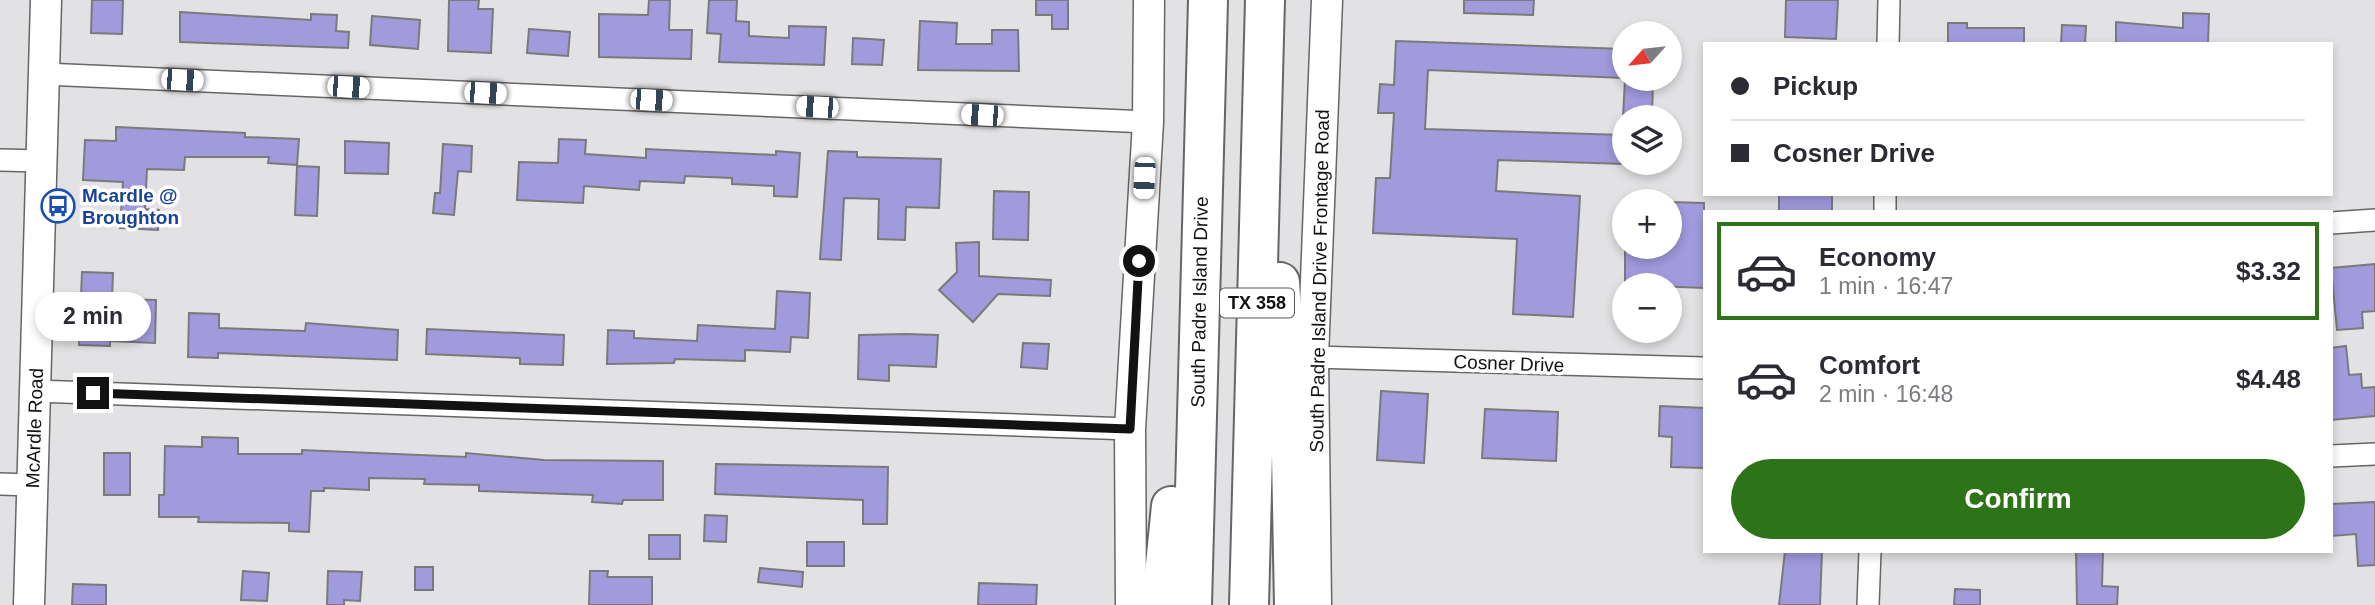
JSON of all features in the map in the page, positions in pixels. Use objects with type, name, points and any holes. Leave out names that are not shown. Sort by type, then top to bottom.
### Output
[{"type":"highway","name":"South Padre Island Drive","points":[[1192,605],[1199,250],[1209,0]]},
{"type":"highway","name":"TX 358","points":[[1249,605],[1265,0]]},
{"type":"highway","points":[[1264,46],[1291,455],[1294,605]]},
{"type":"highway","points":[[1161,605],[1199,250]]},
{"type":"main road","name":"McArdle Road","points":[[29,605],[46,0]]},
{"type":"main road","points":[[1130,605],[1130,429],[1148,122],[1149,0]]},
{"type":"main road","name":"South Padre Island Drive Frontage Road","points":[[1316,605],[1314,357],[1327,0]]},
{"type":"street","points":[[1888,42],[1889,0]]},
{"type":"street","points":[[44,74],[1148,122]]},
{"type":"street","points":[[0,160],[41,161]]},
{"type":"street","points":[[2333,223],[2375,220]]},
{"type":"street","name":"Cosner Drive","points":[[1314,357],[1703,368]]},
{"type":"street","points":[[35,391],[1130,429]]},
{"type":"street","points":[[2333,456],[2375,454]]},
{"type":"street","points":[[0,484],[32,485]]},
{"type":"street","points":[[1868,605],[1870,553]]},
{"type":"building","points":[[92,0],[123,0],[122,34],[91,33]]},
{"type":"building","points":[[449,0],[479,0],[478,9],[493,9],[491,53],[448,51]]},
{"type":"building","points":[[649,0],[670,0],[669,30],[692,30],[691,59],[599,57],[599,14],[648,15]]},
{"type":"building","points":[[709,0],[737,0],[736,21],[749,22],[749,36],[789,38],[789,26],[826,27],[824,65],[719,62],[721,34],[707,33]]},
{"type":"building","points":[[1036,0],[1068,0],[1068,29],[1052,29],[1052,15],[1036,15]]},
{"type":"building","points":[[1464,0],[1534,0],[1533,15],[1464,13]]},
{"type":"building","points":[[1786,0],[1838,0],[1836,39],[1785,37]]},
{"type":"building","points":[[180,12],[311,20],[311,14],[337,15],[336,31],[349,32],[348,48],[180,42]]},
{"type":"building","points":[[2183,13],[2209,14],[2208,42],[2116,42],[2116,22],[2183,28]]},
{"type":"building","points":[[372,16],[420,20],[418,49],[370,45]]},
{"type":"building","points":[[920,21],[957,23],[956,44],[992,44],[992,30],[1018,30],[1019,71],[918,70]]},
{"type":"building","points":[[1948,23],[1967,23],[1967,28],[2024,28],[2024,42],[1948,42]]},
{"type":"building","points":[[2062,25],[2086,26],[2085,42],[2061,42]]},
{"type":"building","points":[[529,29],[570,32],[568,56],[527,53]]},
{"type":"building","points":[[853,38],[884,40],[882,65],[852,64]]},
{"type":"building","points":[[1396,41],[1612,49],[1612,78],[1428,70],[1425,129],[1612,135],[1612,164],[1498,160],[1496,191],[1580,196],[1573,317],[1513,314],[1517,239],[1373,233],[1376,178],[1390,178],[1394,113],[1378,113],[1380,84],[1394,85]]},
{"type":"building","points":[[1624,91],[1653,91],[1652,105],[1624,105]]},
{"type":"building","points":[[116,127],[245,133],[245,137],[299,139],[297,165],[268,163],[269,157],[185,157],[184,170],[147,169],[145,209],[159,210],[158,230],[120,228],[123,182],[83,180],[85,140],[116,141]]},
{"type":"building","points":[[559,139],[586,140],[585,154],[646,158],[646,149],[776,155],[776,151],[800,153],[797,197],[774,196],[774,186],[732,184],[732,178],[685,176],[684,183],[640,181],[639,190],[584,186],[583,203],[517,200],[519,162],[558,163]]},
{"type":"building","points":[[345,141],[389,143],[388,174],[345,173]]},
{"type":"building","points":[[443,144],[472,146],[471,172],[458,171],[454,215],[433,213],[435,193],[440,193]]},
{"type":"building","points":[[828,151],[857,152],[857,157],[941,159],[939,208],[906,207],[905,240],[878,239],[879,199],[844,198],[841,260],[820,259]]},
{"type":"building","points":[[297,166],[319,167],[317,216],[295,215]]},
{"type":"building","points":[[994,191],[1029,192],[1028,240],[993,239]]},
{"type":"building","points":[[1779,196],[1832,196],[1832,210],[1779,210]]},
{"type":"building","points":[[1682,202],[1704,203],[1703,288],[1682,287],[1682,273],[1625,273],[1625,259],[1682,259]]},
{"type":"building","points":[[979,242],[979,276],[1051,280],[1050,296],[998,294],[973,322],[939,290],[957,272],[956,243]]},
{"type":"building","points":[[2375,264],[2375,311],[2362,312],[2363,328],[2337,330],[2333,268]]},
{"type":"building","points":[[82,272],[113,273],[112,299],[156,300],[155,343],[110,341],[110,346],[79,345]]},
{"type":"building","points":[[777,291],[810,293],[808,338],[791,337],[790,352],[745,350],[745,361],[675,359],[674,363],[607,364],[608,330],[634,331],[634,338],[697,341],[698,325],[775,329]]},
{"type":"building","points":[[189,313],[219,314],[219,328],[305,331],[306,323],[398,330],[397,360],[218,353],[218,358],[188,357]]},
{"type":"building","points":[[427,329],[564,335],[563,365],[520,364],[520,358],[426,354]]},
{"type":"building","points":[[859,335],[938,335],[936,367],[889,365],[889,381],[858,379]]},
{"type":"building","points":[[1023,343],[1049,344],[1047,369],[1021,367]]},
{"type":"building","points":[[2346,346],[2349,375],[2361,374],[2362,388],[2375,387],[2375,416],[2333,420],[2333,348]]},
{"type":"building","points":[[1381,391],[1428,394],[1424,463],[1377,460]]},
{"type":"building","points":[[1660,406],[1703,408],[1703,468],[1671,467],[1672,437],[1659,436]]},
{"type":"building","points":[[1485,409],[1558,412],[1556,461],[1482,458]]},
{"type":"building","points":[[202,437],[238,438],[238,454],[302,454],[302,450],[466,457],[466,453],[544,460],[663,461],[663,500],[623,500],[622,504],[592,502],[593,495],[479,491],[479,485],[424,484],[425,479],[369,478],[369,490],[324,488],[324,491],[311,491],[309,532],[289,531],[289,523],[198,522],[199,517],[159,517],[159,495],[164,495],[165,446],[202,447]]},
{"type":"building","points":[[104,453],[130,453],[130,495],[104,495]]},
{"type":"building","points":[[716,464],[888,467],[887,524],[863,524],[863,500],[715,494]]},
{"type":"building","points":[[2375,502],[2375,565],[2358,566],[2356,534],[2333,536],[2333,504]]},
{"type":"building","points":[[705,515],[727,516],[726,542],[704,541]]},
{"type":"building","points":[[649,535],[680,535],[680,559],[649,559]]},
{"type":"building","points":[[807,542],[844,542],[844,566],[807,566]]},
{"type":"building","points":[[1785,553],[1822,553],[1820,605],[1779,605]]},
{"type":"building","points":[[2076,553],[2103,553],[2102,586],[2118,587],[2117,605],[2077,605]]},
{"type":"building","points":[[415,567],[433,567],[433,590],[415,590]]},
{"type":"building","points":[[760,568],[803,572],[802,587],[758,582]]},
{"type":"building","points":[[243,571],[269,573],[267,601],[241,600]]},
{"type":"building","points":[[328,571],[362,572],[360,601],[344,600],[344,605],[327,605]]},
{"type":"building","points":[[590,571],[608,571],[607,577],[652,577],[652,605],[589,605]]},
{"type":"building","points":[[979,583],[1037,585],[1036,605],[978,605]]},
{"type":"building","points":[[73,584],[106,585],[106,605],[72,605]]},
{"type":"building","points":[[1955,589],[1980,590],[1980,605],[1954,605]]},
{"type":"place","name":"Mcardle @ Broughton","points":[[58,206]]},
{"type":"route","points":[[93,393],[1130,429],[1139,261]]}]
